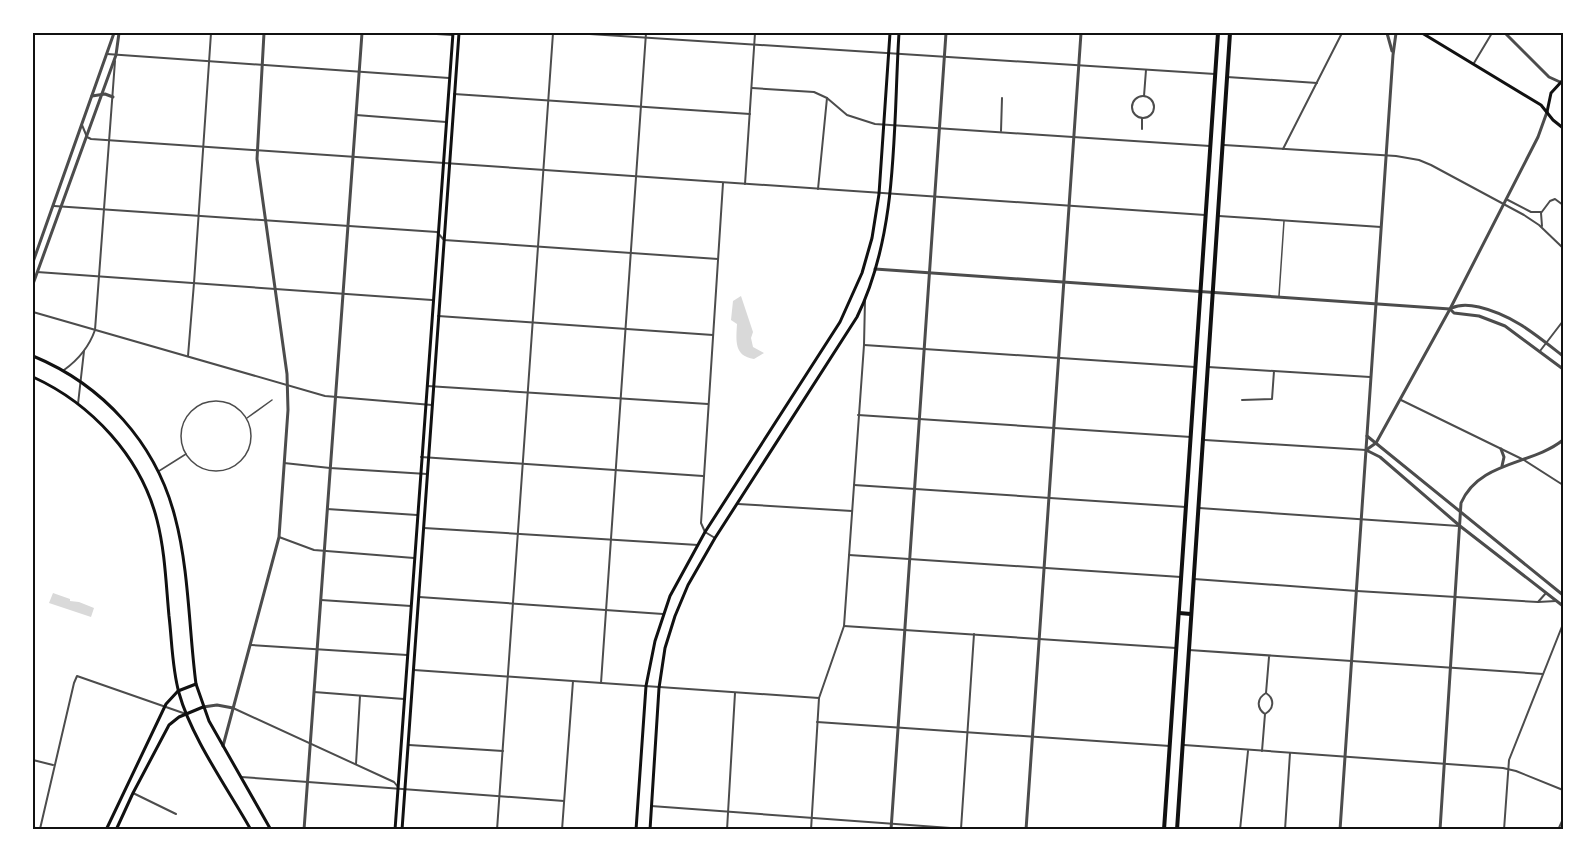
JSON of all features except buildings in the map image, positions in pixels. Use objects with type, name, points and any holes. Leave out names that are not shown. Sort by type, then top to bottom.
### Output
[{"type":"main road","points":[[402,830],[459,33]]},
{"type":"main road","points":[[636,830],[646,686],[655,641],[670,596],[705,532],[800,393],[858,287],[872,238],[879,194],[890,33]]},
{"type":"main road","points":[[650,830],[659,688],[665,648],[675,616],[695,571],[715,538],[857,317],[875,269],[889,195],[899,33]]},
{"type":"main road","points":[[1164,830],[1218,33]]},
{"type":"main road","points":[[1177,830],[1230,33]]},
{"type":"main road","points":[[1422,33],[1541,105],[1563,128]]},
{"type":"main road","points":[[395,830],[453,34]]},
{"type":"main road","points":[[1547,112],[1550,95],[1561,81]]},
{"type":"main road","points":[[33,356],[64,370],[81,381],[125,420],[142,442],[158,471],[172,506],[180,540],[196,684],[202,707],[271,830]]},
{"type":"main road","points":[[33,377],[55,388],[78,404],[114,438],[136,468],[149,491],[162,544],[178,691],[186,714],[251,830]]},
{"type":"main road","points":[[806,383],[814,385]]},
{"type":"main road","points":[[800,393],[805,400]]},
{"type":"main road","points":[[1179,613],[1191,614]]},
{"type":"main road","points":[[106,830],[164,706],[178,691],[196,684]]},
{"type":"main road","points":[[116,830],[169,724],[175,718],[202,707]]},
{"type":"street","points":[[33,262],[114,33]]},
{"type":"street","points":[[64,370],[84,351],[95,330],[119,33]]},
{"type":"street","points":[[188,357],[211,33]]},
{"type":"street","points":[[223,746],[279,537],[284,463],[288,386],[257,150],[264,33]]},
{"type":"street","points":[[304,830],[362,33]]},
{"type":"street","points":[[421,33],[453,34]]},
{"type":"street","points":[[497,830],[553,33]]},
{"type":"street","points":[[574,33],[1215,74]]},
{"type":"street","points":[[601,683],[646,33]]},
{"type":"street","points":[[745,184],[755,33]]},
{"type":"street","points":[[891,830],[946,33]]},
{"type":"street","points":[[1026,830],[1081,33]]},
{"type":"street","points":[[1283,149],[1342,33]]},
{"type":"street","points":[[1387,33],[1393,55]]},
{"type":"street","points":[[1340,830],[1396,33]]},
{"type":"street","points":[[1474,63],[1492,33]]},
{"type":"street","points":[[1506,33],[1549,77],[1561,81]]},
{"type":"street","points":[[107,54],[449,78]]},
{"type":"street","points":[[33,284],[116,55]]},
{"type":"street","points":[[1144,96],[1146,70]]},
{"type":"street","points":[[1227,77],[1317,83]]},
{"type":"street","points":[[752,88],[807,91],[827,98],[840,111],[852,118],[884,125],[1210,146]]},
{"type":"street","points":[[92,96],[102,94],[113,97]]},
{"type":"street","points":[[454,94],[750,114]]},
{"type":"street","points":[[1144,96],[1152,101],[1154,108],[1149,117],[1142,118],[1132,109],[1134,101],[1144,96]]},
{"type":"street","points":[[818,189],[827,98]]},
{"type":"street","points":[[1001,132],[1002,98]]},
{"type":"street","points":[[1366,450],[1376,443],[1450,309],[1541,130],[1547,112]]},
{"type":"street","points":[[356,115],[446,122]]},
{"type":"street","points":[[1142,118],[1142,129]]},
{"type":"street","points":[[82,125],[87,137],[91,139],[1205,215]]},
{"type":"street","points":[[1223,145],[1419,160],[1532,219],[1563,248]]},
{"type":"street","points":[[715,538],[705,532],[701,523],[723,183]]},
{"type":"street","points":[[1506,199],[1532,213],[1539,213],[1553,199],[1563,205]]},
{"type":"street","points":[[53,206],[437,232],[444,240],[718,259]]},
{"type":"street","points":[[1543,210],[1540,221],[1543,228]]},
{"type":"street","points":[[1218,216],[1381,227]]},
{"type":"street","points":[[1279,297],[1284,221]]},
{"type":"street","points":[[875,269],[1450,309],[1459,305],[1505,315],[1518,321],[1563,356]]},
{"type":"street","points":[[37,272],[432,300]]},
{"type":"street","points":[[811,830],[819,698],[844,626],[864,345],[865,300]]},
{"type":"street","points":[[1479,308],[1479,316]]},
{"type":"street","points":[[1450,309],[1456,313],[1479,316],[1505,326],[1563,369]]},
{"type":"street","points":[[33,312],[336,398],[432,405]]},
{"type":"street","points":[[438,316],[713,335]]},
{"type":"street","points":[[1540,351],[1563,321]]},
{"type":"street","points":[[864,345],[1195,367]]},
{"type":"street","points":[[78,404],[84,351]]},
{"type":"street","points":[[1208,367],[1371,377]]},
{"type":"street","points":[[1242,400],[1271,400],[1274,371]]},
{"type":"street","points":[[426,386],[708,404]]},
{"type":"street","points":[[246,418],[272,400]]},
{"type":"street","points":[[1401,400],[1524,460],[1563,485]]},
{"type":"street","points":[[211,401],[222,401],[232,404],[246,418],[251,432],[250,442],[242,460],[234,466],[226,470],[206,470],[195,464],[186,454],[181,442],[182,427],[192,409],[211,401]]},
{"type":"street","points":[[858,415],[1191,437]]},
{"type":"street","points":[[1367,436],[1563,595]]},
{"type":"street","points":[[1203,440],[1366,450],[1384,460],[1460,526],[1563,606]]},
{"type":"street","points":[[1440,830],[1460,512],[1463,499],[1468,491],[1485,476],[1502,466],[1544,452],[1563,440]]},
{"type":"street","points":[[1501,449],[1504,457],[1502,466]]},
{"type":"street","points":[[158,471],[186,454]]},
{"type":"street","points":[[421,458],[704,476]]},
{"type":"street","points":[[284,463],[427,474]]},
{"type":"street","points":[[854,485],[1186,507]]},
{"type":"street","points":[[738,504],[852,512]]},
{"type":"street","points":[[1198,508],[1460,526]]},
{"type":"street","points":[[327,509],[417,515]]},
{"type":"street","points":[[424,528],[698,545]]},
{"type":"street","points":[[279,537],[314,550],[414,558]]},
{"type":"street","points":[[849,555],[1181,577]]},
{"type":"street","points":[[1194,579],[1538,602],[1557,601]]},
{"type":"street","points":[[1538,602],[1546,593]]},
{"type":"street","points":[[419,597],[663,614]]},
{"type":"street","points":[[321,600],[411,606]]},
{"type":"street","points":[[1504,830],[1508,769],[1512,751],[1563,624]]},
{"type":"street","points":[[844,626],[1176,648]]},
{"type":"street","points":[[961,829],[974,634]]},
{"type":"street","points":[[249,645],[407,656]]},
{"type":"street","points":[[1189,650],[1543,674]]},
{"type":"street","points":[[1266,693],[1269,656]]},
{"type":"street","points":[[414,670],[819,698]]},
{"type":"street","points":[[33,828],[42,830],[53,765],[74,683],[78,676],[186,714]]},
{"type":"street","points":[[562,830],[573,681]]},
{"type":"street","points":[[314,692],[404,699]]},
{"type":"street","points":[[727,830],[735,693]]},
{"type":"street","points":[[1265,714],[1270,711],[1273,704],[1271,697],[1266,693]]},
{"type":"street","points":[[1265,714],[1260,710],[1258,703],[1261,696],[1266,693]]},
{"type":"street","points":[[356,764],[360,696]]},
{"type":"street","points":[[202,707],[217,705],[233,708],[394,782],[398,787]]},
{"type":"street","points":[[1262,751],[1265,714]]},
{"type":"street","points":[[817,722],[1170,746]]},
{"type":"street","points":[[409,745],[503,751]]},
{"type":"street","points":[[1182,745],[1508,769],[1563,790]]},
{"type":"street","points":[[1240,830],[1248,750]]},
{"type":"street","points":[[1285,830],[1290,753]]},
{"type":"street","points":[[33,760],[53,765]]},
{"type":"street","points":[[240,777],[564,801]]},
{"type":"street","points":[[133,793],[176,814]]},
{"type":"street","points":[[651,806],[978,830]]},
{"type":"street","points":[[1558,830],[1563,819]]},
{"type":"shaded area","points":[[741,296],[753,332],[751,338],[753,347],[764,353],[754,359],[743,355],[740,351],[737,342],[737,324],[731,320],[733,301]]},
{"type":"shaded area","points":[[53,593],[94,608],[91,617],[49,603]]}]
